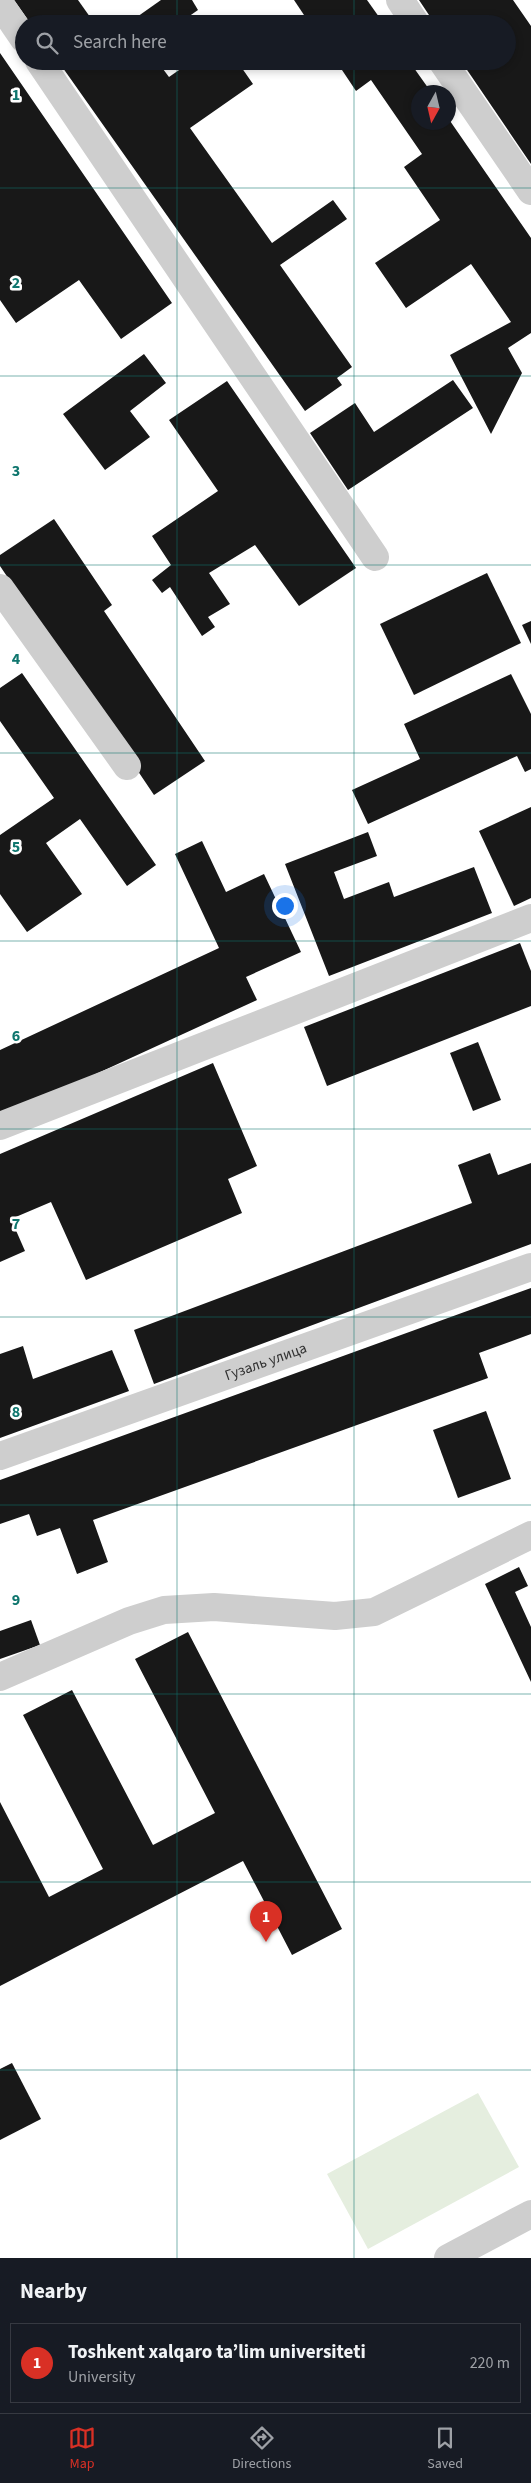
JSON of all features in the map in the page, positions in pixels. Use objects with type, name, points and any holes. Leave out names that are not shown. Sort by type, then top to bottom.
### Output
[{"type":"street","points":[[400,0],[410,15]]},
{"type":"street","points":[[0,4],[15,26]]},
{"type":"street","points":[[45,70],[375,557]]},
{"type":"street","points":[[448,70],[531,191]]},
{"type":"street","points":[[0,588],[127,766]]},
{"type":"street","points":[[0,1126],[531,918]]},
{"type":"street","name":"Гузаль улица","points":[[0,1456],[531,1267]]},
{"type":"street","points":[[0,1677],[129,1621],[164,1610],[214,1607],[335,1616],[374,1612],[531,1535]]},
{"type":"street","points":[[448,2258],[531,2214]]},
{"type":"green space","points":[[478,2093],[519,2167],[368,2249],[327,2174]]},
{"type":"building","points":[[14,0],[78,0],[89,15],[25,15]]},
{"type":"building","points":[[161,0],[192,0],[198,10],[191,15],[140,15]]},
{"type":"building","points":[[294,0],[367,0],[378,15],[304,15]]},
{"type":"building","points":[[419,0],[513,0],[531,26],[531,164],[467,70],[516,70],[516,15],[429,15]]},
{"type":"building","points":[[0,53],[172,303],[121,339],[79,280],[16,323],[0,300]]},
{"type":"building","points":[[64,70],[164,70],[169,77],[179,70],[243,70],[253,84],[190,128],[272,243],[333,200],[347,219],[280,265],[352,367],[337,378],[342,385],[305,411]]},
{"type":"building","points":[[342,70],[415,70],[426,85],[411,85],[411,130],[456,130],[531,238],[531,333],[508,348],[522,373],[491,434],[450,355],[511,322],[471,264],[406,308],[375,263],[440,220],[404,167],[422,154],[371,80],[356,91]]},
{"type":"building","points":[[144,354],[166,383],[130,411],[150,437],[105,470],[63,414]]},
{"type":"building","points":[[453,380],[473,408],[348,490],[310,433],[355,403],[374,432]]},
{"type":"building","points":[[227,381],[356,568],[299,606],[255,545],[209,573],[230,604],[208,617],[215,627],[202,636],[170,587],[162,593],[152,580],[171,565],[152,536],[218,491],[169,420]]},
{"type":"building","points":[[54,519],[112,605],[104,611],[205,761],[154,795],[0,566],[0,555]]},
{"type":"building","points":[[487,573],[521,643],[414,695],[380,624]]},
{"type":"building","points":[[531,621],[531,644],[522,625]]},
{"type":"building","points":[[22,673],[156,865],[127,886],[80,819],[46,843],[82,894],[27,932],[0,894],[0,835],[54,798],[0,721],[0,688]]},
{"type":"building","points":[[511,674],[531,714],[531,769],[525,772],[517,756],[368,824],[352,790],[420,759],[404,724]]},
{"type":"building","points":[[531,807],[531,898],[514,906],[479,831]]},
{"type":"building","points":[[368,832],[377,856],[334,872],[344,899],[389,882],[394,897],[474,867],[492,913],[329,976],[285,864]]},
{"type":"building","points":[[202,841],[226,892],[264,874],[301,952],[246,977],[257,1000],[72,1085],[0,1113],[0,1050],[219,948],[175,854]]},
{"type":"building","points":[[520,943],[531,971],[531,1006],[327,1086],[304,1027]]},
{"type":"building","points":[[478,1042],[501,1100],[473,1111],[450,1053]]},
{"type":"building","points":[[213,1063],[257,1166],[228,1179],[242,1213],[86,1280],[51,1202],[11,1219],[25,1251],[0,1262],[0,1154]]},
{"type":"building","points":[[490,1153],[498,1175],[531,1163],[531,1244],[154,1384],[134,1330],[472,1203],[458,1165]]},
{"type":"building","points":[[531,1288],[531,1334],[479,1353],[488,1378],[93,1520],[108,1562],[77,1574],[60,1528],[37,1536],[29,1514],[0,1524],[0,1480]]},
{"type":"building","points":[[23,1346],[33,1379],[112,1350],[129,1391],[0,1438],[0,1354]]},
{"type":"building","points":[[486,1411],[511,1479],[458,1498],[433,1430]]},
{"type":"building","points":[[519,1567],[528,1586],[515,1592],[531,1627],[531,1682],[485,1584]]},
{"type":"building","points":[[31,1620],[40,1645],[0,1659],[0,1631]]},
{"type":"building","points":[[188,1632],[342,1929],[292,1955],[243,1861],[0,1986],[0,1802],[49,1897],[103,1869],[23,1715],[72,1690],[153,1845],[215,1813],[135,1659]]},
{"type":"building","points":[[12,2063],[41,2119],[0,2140],[0,2069]]},
{"type":"place","name":"Toshkent xalqaro ta’lim universiteti","points":[[266,1942]]}]
